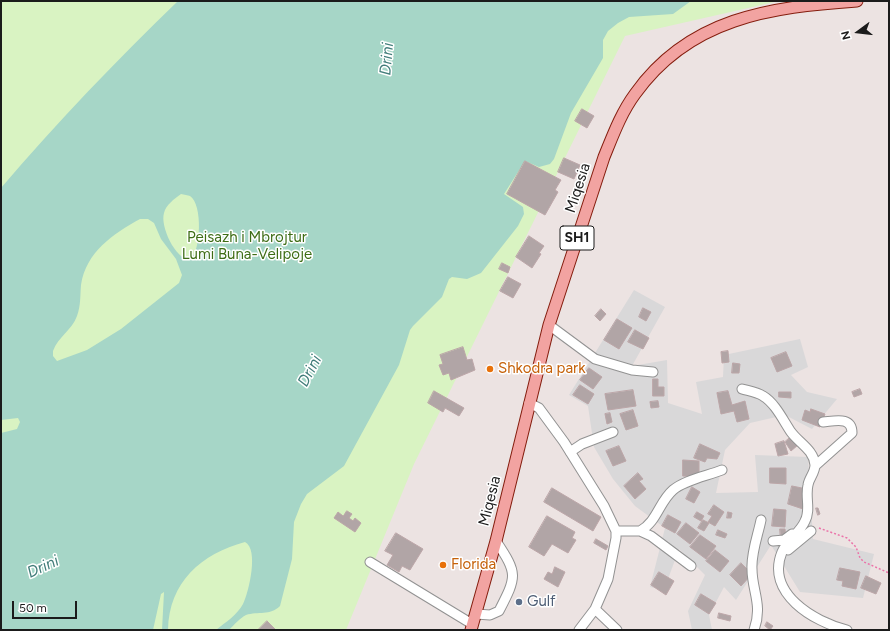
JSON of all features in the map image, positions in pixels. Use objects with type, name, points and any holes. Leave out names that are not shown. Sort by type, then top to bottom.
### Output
[{"type":"main road","name":"Miqesia","points":[[473,623],[496,541],[549,325],[604,156],[623,114],[634,95],[648,76],[668,55],[689,41],[716,27],[760,14],[857,1]]},
{"type":"street","points":[[549,325],[595,359],[632,370],[653,372]]},
{"type":"street","points":[[742,390],[763,396],[776,409],[792,434],[809,450],[813,457],[815,466],[814,473],[808,484],[808,510],[806,520],[785,545],[779,563],[778,568],[782,585],[788,596],[812,617],[847,630]]},
{"type":"street","points":[[529,403],[539,408],[570,452],[604,506],[616,531],[608,579],[595,609],[579,630]]},
{"type":"street","points":[[815,466],[852,433],[852,428],[848,422],[843,420],[823,422]]},
{"type":"street","points":[[570,452],[582,444],[613,432]]},
{"type":"street","points":[[640,531],[653,521],[671,492],[678,487],[722,470]]},
{"type":"street","points":[[754,630],[758,601],[752,569],[761,520]]},
{"type":"street","points":[[773,541],[784,540],[806,520]]},
{"type":"street","points":[[616,531],[640,531],[651,536],[691,566]]},
{"type":"street","points":[[779,563],[786,551],[811,531]]},
{"type":"street","points":[[370,562],[473,623],[499,611],[508,594],[514,574],[510,562],[496,541]]},
{"type":"street","points":[[595,609],[617,630]]},
{"type":"path","points":[[811,531],[820,527],[848,538],[856,547],[860,558],[864,562],[889,573]]},
{"type":"shaded area","points":[[634,290],[665,307],[632,366],[667,360],[668,403],[702,414],[696,382],[723,377],[724,355],[800,339],[808,367],[791,375],[807,392],[837,399],[812,429],[785,415],[750,423],[725,450],[716,493],[758,492],[755,455],[808,457],[813,539],[874,554],[863,598],[800,592],[771,545],[736,600],[724,587],[709,615],[712,630],[692,630],[688,611],[705,575],[679,549],[664,590],[650,587],[665,528],[635,506],[613,479],[594,447],[588,406],[569,395]]},
{"type":"green space","name":"Peisazh i Mbrojtur Lumi Buna-Velipoje","points":[[1,1],[779,1],[625,36],[414,464],[346,630],[1,630]]},
{"type":"water","name":"Peisazh i Mbrojtur Lumi Buna-Velipoje","points":[[178,1],[691,1],[673,14],[629,17],[608,31],[603,40],[603,58],[571,113],[554,159],[550,164],[539,167],[525,161],[504,194],[523,207],[524,214],[518,226],[481,273],[467,279],[452,277],[449,279],[442,297],[410,330],[399,365],[344,466],[307,494],[301,504],[294,522],[292,559],[280,606],[272,611],[246,615],[229,630],[216,630],[238,612],[243,604],[248,590],[252,571],[252,562],[249,546],[245,542],[229,547],[215,554],[190,572],[181,584],[174,598],[168,630],[162,630],[164,592],[161,594],[153,630],[1,630],[1,433],[17,429],[20,422],[18,418],[1,420],[1,188],[65,116]],"holes":[[[181,194],[190,196],[194,201],[199,218],[196,248],[194,255],[190,260],[184,258],[174,248],[164,226],[163,219],[167,207]],[[140,219],[148,219],[154,223],[161,239],[176,259],[182,275],[179,283],[121,329],[87,350],[57,361],[53,356],[53,351],[55,346],[75,321],[80,304],[81,285],[84,273],[89,263],[102,245],[120,231]]]},
{"type":"building","points":[[582,109],[594,116],[587,128],[575,121]]},
{"type":"building","points":[[564,158],[580,165],[574,179],[558,172]]},
{"type":"building","points":[[525,161],[561,180],[555,190],[558,192],[545,215],[507,194]]},
{"type":"building","points":[[529,236],[544,246],[532,268],[516,257]]},
{"type":"building","points":[[502,263],[510,267],[508,273],[499,269]]},
{"type":"building","points":[[508,277],[521,284],[513,298],[500,291]]},
{"type":"building","points":[[643,308],[651,312],[646,321],[639,317]]},
{"type":"building","points":[[601,309],[606,314],[600,321],[595,316]]},
{"type":"building","points":[[617,319],[632,328],[619,349],[604,340]]},
{"type":"building","points":[[635,330],[649,338],[643,349],[628,342]]},
{"type":"building","points":[[463,347],[467,360],[472,359],[475,370],[451,380],[449,373],[443,375],[439,365],[443,364],[440,355]]},
{"type":"building","points":[[728,351],[729,362],[722,363],[721,352]]},
{"type":"building","points":[[786,352],[792,366],[777,372],[771,358]]},
{"type":"building","points":[[733,363],[740,364],[739,373],[732,373]]},
{"type":"building","points":[[589,368],[602,377],[593,389],[580,380]]},
{"type":"building","points":[[653,379],[658,379],[658,387],[664,387],[664,396],[653,396]]},
{"type":"building","points":[[580,385],[594,394],[588,404],[573,395]]},
{"type":"building","points":[[860,389],[862,394],[854,397],[852,392]]},
{"type":"building","points":[[633,390],[636,406],[608,410],[605,394]]},
{"type":"building","points":[[434,391],[464,408],[459,416],[445,408],[443,412],[428,403]]},
{"type":"building","points":[[728,391],[732,405],[745,401],[749,419],[737,422],[734,411],[721,414],[717,393]]},
{"type":"building","points":[[779,392],[791,392],[791,398],[779,397]]},
{"type":"building","points":[[658,401],[659,407],[651,408],[650,402]]},
{"type":"building","points":[[811,409],[825,414],[820,427],[802,420],[805,410],[810,412]]},
{"type":"building","points":[[633,410],[638,426],[626,430],[620,414]]},
{"type":"building","points":[[610,413],[612,422],[607,424],[605,414]]},
{"type":"building","points":[[792,436],[798,445],[791,451],[785,442]]},
{"type":"building","points":[[784,441],[788,454],[778,456],[775,444]]},
{"type":"building","points":[[700,444],[720,453],[717,459],[707,458],[705,462],[694,458]]},
{"type":"building","points":[[619,446],[626,461],[613,466],[606,451]]},
{"type":"building","points":[[683,460],[699,461],[699,477],[683,476]]},
{"type":"building","points":[[770,468],[786,468],[786,484],[770,483]]},
{"type":"building","points":[[638,473],[643,479],[639,481],[646,489],[635,499],[624,486]]},
{"type":"building","points":[[792,486],[807,489],[803,509],[788,504]]},
{"type":"building","points":[[692,487],[700,492],[694,503],[686,499]]},
{"type":"building","points":[[552,488],[601,517],[593,531],[544,502]]},
{"type":"building","points":[[714,505],[724,512],[715,526],[708,522],[712,516],[708,514]]},
{"type":"building","points":[[816,508],[818,508],[820,514],[818,515]]},
{"type":"building","points":[[774,509],[786,510],[785,527],[772,526]]},
{"type":"building","points":[[347,511],[352,514],[349,518],[353,521],[355,518],[361,523],[355,532],[334,518],[338,512],[343,516]]},
{"type":"building","points":[[697,512],[704,516],[701,521],[694,517]]},
{"type":"building","points":[[728,512],[732,513],[731,518],[727,518]]},
{"type":"building","points":[[668,515],[681,522],[675,533],[662,526]]},
{"type":"building","points":[[547,516],[575,532],[572,538],[576,540],[568,553],[552,544],[544,556],[529,547]]},
{"type":"building","points":[[703,520],[709,523],[704,531],[698,528]]},
{"type":"building","points":[[686,523],[699,533],[690,544],[677,534]]},
{"type":"building","points":[[780,529],[785,529],[786,540],[781,540]]},
{"type":"building","points":[[718,530],[727,534],[725,538],[716,535]]},
{"type":"building","points":[[396,533],[423,549],[410,570],[402,566],[399,572],[387,565],[393,555],[385,551]]},
{"type":"building","points":[[700,535],[716,546],[706,559],[690,547]]},
{"type":"building","points":[[596,539],[608,546],[606,550],[594,543]]},
{"type":"building","points":[[715,550],[729,561],[720,572],[706,561]]},
{"type":"building","points":[[741,563],[752,574],[741,586],[730,575]]},
{"type":"building","points":[[555,567],[565,572],[558,587],[544,579],[548,572],[552,574]]},
{"type":"building","points":[[840,568],[860,572],[856,589],[842,586],[843,581],[837,580]]},
{"type":"building","points":[[659,572],[674,581],[666,595],[651,585]]},
{"type":"building","points":[[866,576],[881,583],[876,594],[861,588]]},
{"type":"building","points":[[701,594],[716,603],[709,614],[695,605]]},
{"type":"building","points":[[719,613],[731,616],[730,621],[718,618]]},
{"type":"building","points":[[267,621],[275,629],[258,630]]},
{"type":"building","points":[[767,622],[773,626],[770,630],[765,626]]},
{"type":"place","name":"Shkodra park","points":[[490,369]]},
{"type":"place","name":"Florida","points":[[443,565]]},
{"type":"place","name":"Gulf","points":[[519,602]]},
{"type":"water label","name":"Drini","points":[[387,59]]},
{"type":"water label","name":"Drini","points":[[310,371]]},
{"type":"water label","name":"Drini","points":[[43,567]]}]
